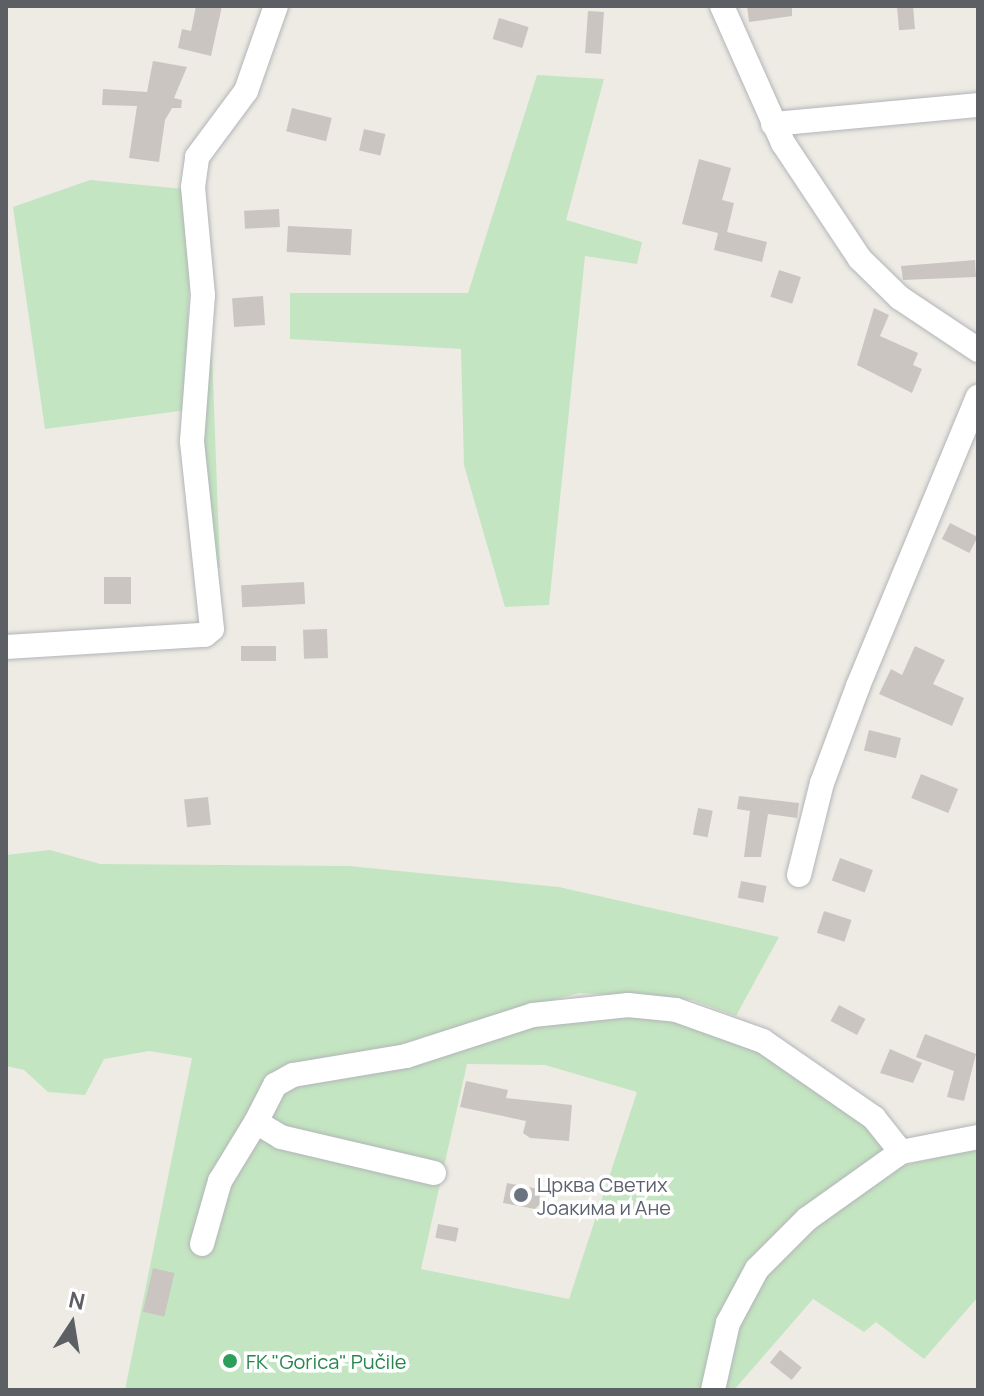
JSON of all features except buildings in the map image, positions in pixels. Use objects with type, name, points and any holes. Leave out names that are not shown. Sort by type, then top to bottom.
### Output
[{"type":"street","points":[[6,647],[205,635],[212,629],[192,441],[203,295],[193,187],[197,157],[246,91],[276,6]]},
{"type":"street","points":[[722,6],[773,124],[860,259],[900,298],[978,350]]},
{"type":"street","points":[[773,124],[978,105]]},
{"type":"street","points":[[799,875],[822,783],[858,686],[978,397]]},
{"type":"street","points":[[202,1244],[220,1181],[275,1085],[293,1075],[406,1056],[533,1015],[628,1005],[676,1010],[763,1041],[874,1118],[901,1152]]},
{"type":"street","points":[[256,1122],[281,1137],[434,1173]]},
{"type":"street","points":[[713,1390],[728,1323],[757,1269],[818,1210],[901,1152],[978,1137]]},
{"type":"green space","points":[[537,75],[604,79],[566,220],[642,242],[637,264],[585,256],[549,605],[505,607],[464,465],[461,349],[290,339],[290,293],[468,293]]},
{"type":"green space","points":[[90,180],[184,189],[190,258],[187,353],[212,353],[220,568],[213,569],[202,408],[45,429],[13,207]]},
{"type":"green space","points":[[50,850],[100,864],[349,866],[559,887],[779,937],[736,1016],[692,1000],[579,993],[419,1038],[455,1051],[517,1028],[584,1016],[653,1016],[720,1033],[807,1078],[882,1140],[899,1167],[978,1147],[978,1297],[924,1359],[876,1322],[864,1332],[813,1299],[734,1390],[125,1390],[192,1058],[149,1051],[104,1059],[85,1095],[48,1092],[24,1070],[6,1066],[6,855]],"holes":[[[467,1064],[545,1065],[637,1092],[569,1299],[421,1269]]]},
{"type":"place","name":"Црква Светих Јоакима и Ане","points":[[521,1195]]},
{"type":"place","name":"FK \"Gorica\" Pučile","points":[[230,1361]]}]
